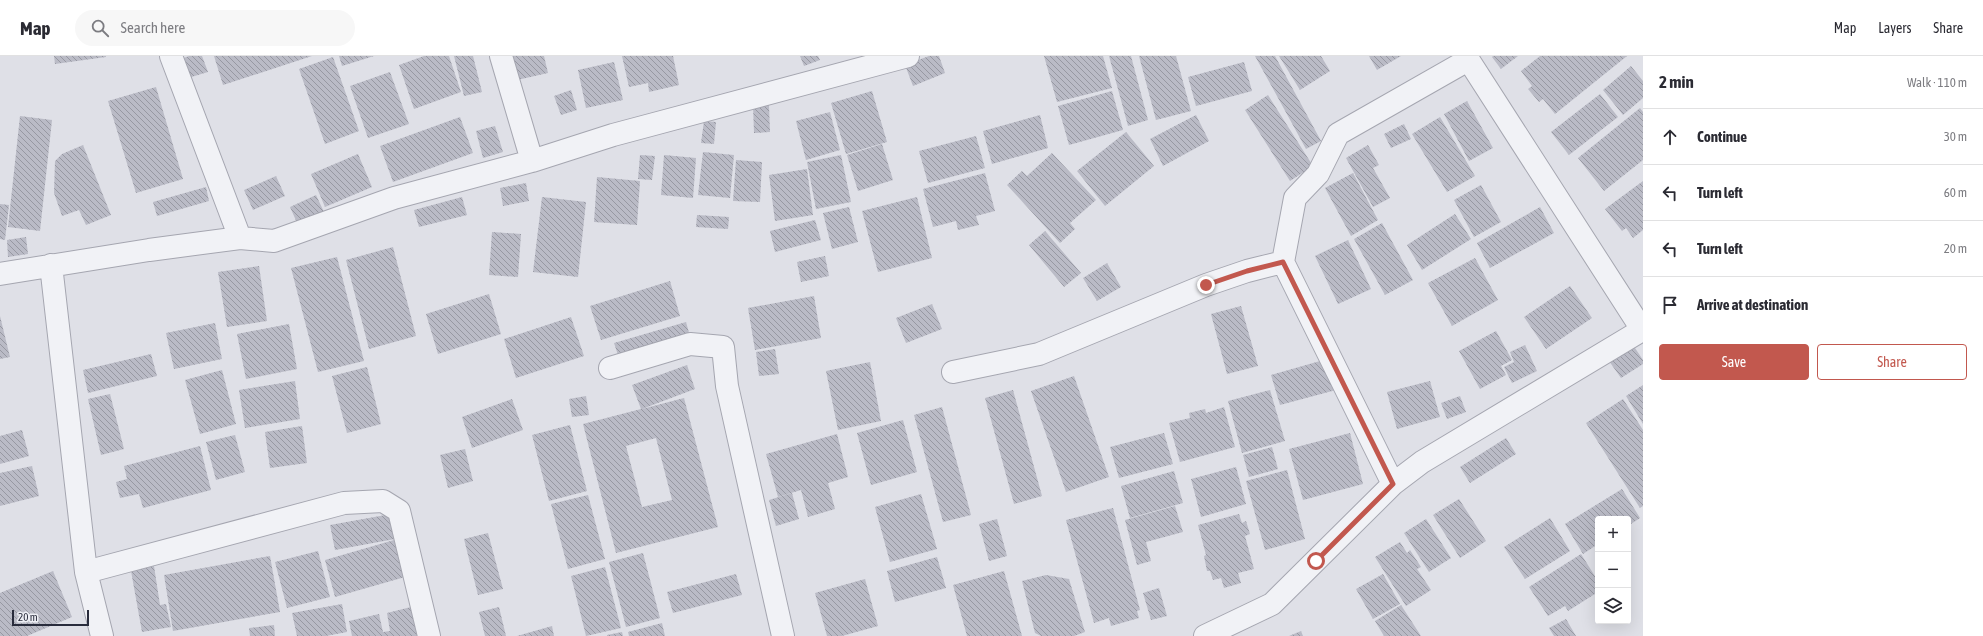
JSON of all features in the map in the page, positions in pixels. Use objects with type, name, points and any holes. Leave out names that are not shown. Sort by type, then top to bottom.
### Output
[{"type":"street","points":[[171,56],[240,238]]},
{"type":"street","points":[[501,56],[532,161]]},
{"type":"street","points":[[0,274],[51,265],[240,238],[274,242],[394,198],[532,161],[613,135],[908,56]]},
{"type":"street","points":[[1205,636],[1272,604],[1393,484],[1422,462],[1643,330],[1467,58],[1338,134],[1318,174],[1295,198],[1283,262],[1393,484]]},
{"type":"street","points":[[953,372],[1039,354],[1206,285],[1247,271],[1283,262]]},
{"type":"street","points":[[51,265],[86,572],[102,636]]},
{"type":"street","points":[[610,368],[690,344],[723,347],[726,386],[783,636]]},
{"type":"street","points":[[86,572],[344,503],[383,501],[399,511],[429,636]]},
{"type":"building","points":[[54,56],[106,56],[106,57],[55,64]]},
{"type":"building","points":[[189,56],[202,56],[208,72],[188,78],[181,59]]},
{"type":"building","points":[[214,56],[312,56],[223,85]]},
{"type":"building","points":[[339,56],[374,56],[342,66]]},
{"type":"building","points":[[424,56],[449,56],[461,92],[414,109],[399,65]]},
{"type":"building","points":[[454,56],[473,56],[482,92],[464,96]]},
{"type":"building","points":[[512,56],[544,56],[548,73],[517,80]]},
{"type":"building","points":[[622,56],[673,56],[679,85],[649,92],[648,83],[629,87]]},
{"type":"building","points":[[800,56],[818,56],[820,60],[804,66]]},
{"type":"building","points":[[929,56],[939,56],[945,73],[913,86],[905,65]]},
{"type":"building","points":[[1044,56],[1103,56],[1112,88],[1057,102]]},
{"type":"building","points":[[1109,56],[1131,56],[1148,120],[1128,126]]},
{"type":"building","points":[[1139,56],[1176,56],[1191,111],[1156,120]]},
{"type":"building","points":[[1255,56],[1275,56],[1321,141],[1306,149]]},
{"type":"building","points":[[1279,56],[1321,56],[1330,71],[1300,90]]},
{"type":"building","points":[[1369,56],[1401,56],[1377,70]]},
{"type":"building","points":[[1518,56],[1501,69],[1492,57]]},
{"type":"building","points":[[1540,56],[1627,56],[1555,114],[1543,99],[1539,102],[1528,89],[1532,86],[1521,71]]},
{"type":"building","points":[[333,57],[359,131],[325,144],[299,69]]},
{"type":"building","points":[[614,62],[623,100],[586,108],[578,70]]},
{"type":"building","points":[[1244,62],[1252,91],[1196,106],[1188,77]]},
{"type":"building","points":[[1631,66],[1643,81],[1643,98],[1623,115],[1603,90]]},
{"type":"building","points":[[390,72],[409,124],[368,138],[350,86]]},
{"type":"building","points":[[156,87],[183,179],[136,193],[108,101]]},
{"type":"building","points":[[571,90],[577,110],[561,115],[554,96]]},
{"type":"building","points":[[872,91],[887,142],[846,154],[831,103]]},
{"type":"building","points":[[1112,91],[1123,130],[1069,145],[1058,106]]},
{"type":"building","points":[[1600,94],[1618,117],[1569,155],[1551,132]]},
{"type":"building","points":[[1268,95],[1313,166],[1290,181],[1245,110]]},
{"type":"building","points":[[1467,101],[1493,148],[1469,161],[1444,114]]},
{"type":"building","points":[[753,105],[769,105],[770,132],[754,133]]},
{"type":"building","points":[[1640,108],[1643,112],[1643,160],[1604,191],[1578,158]]},
{"type":"building","points":[[830,112],[840,150],[806,160],[796,121]]},
{"type":"building","points":[[1040,115],[1048,148],[992,164],[983,131]]},
{"type":"building","points":[[1196,115],[1209,141],[1163,166],[1150,139]]},
{"type":"building","points":[[20,116],[52,120],[40,231],[8,227]]},
{"type":"building","points":[[460,117],[473,153],[393,182],[380,146]]},
{"type":"building","points":[[1440,117],[1475,176],[1447,192],[1412,134]]},
{"type":"building","points":[[704,121],[716,122],[714,144],[701,143]]},
{"type":"building","points":[[1404,124],[1411,139],[1391,148],[1384,134]]},
{"type":"building","points":[[495,126],[503,152],[483,158],[476,131]]},
{"type":"building","points":[[1126,132],[1154,166],[1105,206],[1077,171]]},
{"type":"building","points":[[976,136],[985,168],[928,183],[919,151]]},
{"type":"building","points":[[882,144],[893,180],[858,191],[847,155]]},
{"type":"building","points":[[83,145],[111,215],[86,225],[79,210],[62,216],[54,193],[55,161],[62,154]]},
{"type":"building","points":[[1368,145],[1379,165],[1373,168],[1390,198],[1373,207],[1346,158]]},
{"type":"building","points":[[703,152],[734,155],[730,198],[698,195]]},
{"type":"building","points":[[1052,153],[1096,200],[1070,223],[1075,229],[1060,243],[1007,185],[1022,171],[1027,176]]},
{"type":"building","points":[[358,154],[372,187],[325,207],[311,174]]},
{"type":"building","points":[[640,155],[655,156],[652,180],[638,179]]},
{"type":"building","points":[[664,155],[696,158],[693,198],[661,195]]},
{"type":"building","points":[[841,155],[851,202],[816,209],[807,162]]},
{"type":"building","points":[[736,160],[762,162],[760,202],[733,201]]},
{"type":"building","points":[[807,169],[813,215],[775,221],[769,175]]},
{"type":"building","points":[[985,173],[995,211],[976,216],[979,225],[958,230],[956,221],[933,227],[923,189]]},
{"type":"building","points":[[1353,173],[1378,220],[1351,236],[1325,188]]},
{"type":"building","points":[[276,176],[285,196],[253,210],[244,190]]},
{"type":"building","points":[[597,177],[640,181],[637,225],[594,222]]},
{"type":"building","points":[[1643,181],[1643,230],[1633,238],[1626,228],[1622,231],[1605,209]]},
{"type":"building","points":[[526,183],[529,201],[503,206],[500,188]]},
{"type":"building","points":[[1481,185],[1501,222],[1474,237],[1454,200]]},
{"type":"building","points":[[206,187],[209,201],[157,216],[153,202]]},
{"type":"building","points":[[316,195],[324,212],[298,225],[290,207]]},
{"type":"building","points":[[462,197],[467,215],[419,227],[414,210]]},
{"type":"building","points":[[542,197],[586,202],[578,277],[533,272]]},
{"type":"building","points":[[917,197],[932,258],[878,272],[862,211]]},
{"type":"building","points":[[0,204],[9,205],[5,240],[0,239]]},
{"type":"building","points":[[849,207],[858,242],[832,249],[823,213]]},
{"type":"building","points":[[1540,207],[1554,233],[1490,268],[1477,243]]},
{"type":"building","points":[[1455,214],[1471,239],[1422,270],[1407,245]]},
{"type":"building","points":[[697,215],[729,217],[728,229],[696,227]]},
{"type":"building","points":[[815,220],[821,240],[775,252],[770,231]]},
{"type":"building","points":[[1382,223],[1413,280],[1385,295],[1354,239]]},
{"type":"building","points":[[1045,231],[1081,273],[1064,287],[1029,245]]},
{"type":"building","points":[[492,232],[521,234],[518,277],[489,275]]},
{"type":"building","points":[[26,237],[28,254],[8,257],[7,240]]},
{"type":"building","points":[[1348,240],[1371,289],[1338,304],[1315,256]]},
{"type":"building","points":[[393,247],[416,336],[369,349],[346,260]]},
{"type":"building","points":[[825,256],[829,276],[801,282],[797,262]]},
{"type":"building","points":[[337,257],[364,361],[318,372],[291,268]]},
{"type":"building","points":[[1475,258],[1498,300],[1452,326],[1428,283]]},
{"type":"building","points":[[1107,263],[1121,287],[1097,301],[1083,278]]},
{"type":"building","points":[[259,266],[267,321],[227,327],[218,272]]},
{"type":"building","points":[[670,281],[680,316],[601,340],[590,306]]},
{"type":"building","points":[[1570,286],[1592,318],[1546,349],[1524,317]]},
{"type":"building","points":[[489,294],[501,334],[438,354],[426,314]]},
{"type":"building","points":[[814,296],[821,338],[755,350],[748,308]]},
{"type":"building","points":[[932,304],[942,329],[906,343],[896,318]]},
{"type":"building","points":[[1241,306],[1258,366],[1227,374],[1211,314]]},
{"type":"building","points":[[0,316],[10,357],[0,359]]},
{"type":"building","points":[[571,317],[584,356],[516,378],[504,339]]},
{"type":"building","points":[[686,322],[691,340],[620,361],[614,343]]},
{"type":"building","points":[[215,323],[222,359],[174,369],[166,333]]},
{"type":"building","points":[[289,324],[297,369],[246,379],[237,334]]},
{"type":"building","points":[[1496,331],[1512,360],[1501,366],[1506,375],[1480,389],[1459,351]]},
{"type":"building","points":[[1525,345],[1537,371],[1512,383],[1504,367],[1514,362],[1510,352]]},
{"type":"building","points":[[1633,345],[1643,360],[1643,364],[1621,378],[1609,361]]},
{"type":"building","points":[[775,349],[779,374],[759,376],[756,352]]},
{"type":"building","points":[[151,354],[157,376],[88,393],[83,370]]},
{"type":"building","points":[[1327,359],[1336,390],[1280,405],[1271,375]]},
{"type":"building","points":[[870,362],[881,421],[838,430],[826,371]]},
{"type":"building","points":[[687,365],[695,389],[642,409],[684,398],[718,527],[616,553],[583,424],[641,409],[632,385]],"holes":[[[656,438],[672,500],[642,507],[626,446]]]},
{"type":"building","points":[[367,367],[381,424],[347,433],[332,376]]},
{"type":"building","points":[[222,370],[236,424],[200,434],[185,380]]},
{"type":"building","points":[[1074,376],[1109,477],[1066,492],[1031,391]]},
{"type":"building","points":[[295,381],[300,419],[245,428],[239,390]]},
{"type":"building","points":[[1430,381],[1440,417],[1397,429],[1387,392]]},
{"type":"building","points":[[1643,385],[1643,424],[1626,396]]},
{"type":"building","points":[[1013,390],[1042,496],[1014,504],[985,398]]},
{"type":"building","points":[[1270,390],[1285,441],[1242,453],[1228,401]]},
{"type":"building","points":[[110,394],[124,449],[101,455],[88,399]]},
{"type":"building","points":[[586,396],[589,415],[572,417],[569,399]]},
{"type":"building","points":[[1460,396],[1466,412],[1447,419],[1441,403]]},
{"type":"building","points":[[512,399],[523,430],[472,448],[462,417]]},
{"type":"building","points":[[1623,399],[1643,430],[1643,506],[1640,508],[1586,423]]},
{"type":"building","points":[[942,407],[971,515],[943,522],[914,415]]},
{"type":"building","points":[[1224,407],[1235,447],[1180,462],[1169,423],[1190,418],[1189,413],[1205,409],[1206,413]]},
{"type":"building","points":[[903,420],[917,472],[871,485],[857,433]]},
{"type":"building","points":[[570,425],[587,491],[549,501],[532,435]]},
{"type":"building","points":[[302,426],[307,463],[270,468],[265,432]]},
{"type":"building","points":[[22,430],[29,456],[0,464],[0,436]]},
{"type":"building","points":[[1164,433],[1173,464],[1119,478],[1110,447]]},
{"type":"building","points":[[1350,433],[1363,484],[1303,500],[1289,449]]},
{"type":"building","points":[[837,434],[848,477],[828,483],[835,509],[808,517],[801,490],[778,497],[766,454]]},
{"type":"building","points":[[235,435],[245,472],[216,480],[206,442]]},
{"type":"building","points":[[1506,438],[1516,454],[1470,483],[1460,467]]},
{"type":"building","points":[[200,446],[211,490],[143,508],[139,494],[120,498],[116,482],[127,479],[124,466]]},
{"type":"building","points":[[1272,447],[1278,469],[1249,477],[1243,455]]},
{"type":"building","points":[[465,449],[473,481],[448,488],[440,455]]},
{"type":"building","points":[[32,466],[39,496],[0,506],[0,473]]},
{"type":"building","points":[[1236,467],[1246,504],[1201,517],[1191,479]]},
{"type":"building","points":[[1287,470],[1305,539],[1265,550],[1246,481]]},
{"type":"building","points":[[1174,471],[1183,503],[1130,518],[1121,486]]},
{"type":"building","points":[[1622,489],[1640,518],[1631,524],[1631,516],[1595,516],[1595,546],[1583,554],[1565,524]]},
{"type":"building","points":[[792,493],[799,519],[776,526],[769,500]]},
{"type":"building","points":[[921,494],[937,549],[890,562],[875,507]]},
{"type":"building","points":[[588,495],[605,559],[568,569],[551,504]]},
{"type":"building","points":[[1459,499],[1486,541],[1460,558],[1433,515]]},
{"type":"building","points":[[1175,506],[1183,532],[1146,542],[1151,561],[1137,565],[1125,520]]},
{"type":"building","points":[[1113,508],[1140,610],[1137,611],[1139,618],[1111,626],[1109,618],[1094,623],[1066,520]]},
{"type":"building","points":[[391,514],[395,539],[335,550],[330,525]]},
{"type":"building","points":[[1239,514],[1242,523],[1246,521],[1250,534],[1245,536],[1254,569],[1238,573],[1241,583],[1224,588],[1221,578],[1213,580],[1210,571],[1207,571],[1204,556],[1206,555],[1198,525]]},
{"type":"building","points":[[1550,518],[1570,551],[1525,579],[1504,547]]},
{"type":"building","points":[[997,519],[1007,556],[989,561],[979,524]]},
{"type":"building","points":[[1426,519],[1451,558],[1429,572],[1404,533]]},
{"type":"building","points":[[488,533],[503,589],[478,595],[464,539]]},
{"type":"building","points":[[394,540],[405,577],[335,597],[325,560]]},
{"type":"building","points":[[1400,542],[1407,553],[1410,550],[1421,567],[1417,569],[1431,590],[1406,606],[1375,557]]},
{"type":"building","points":[[318,551],[330,597],[287,608],[275,562]]},
{"type":"building","points":[[643,553],[660,618],[626,627],[609,562]]},
{"type":"building","points":[[1581,554],[1595,576],[1595,594],[1568,611],[1565,606],[1548,616],[1529,587]]},
{"type":"building","points":[[270,556],[280,612],[173,631],[164,575]]},
{"type":"building","points":[[937,557],[946,588],[895,602],[887,571]]},
{"type":"building","points":[[154,566],[160,605],[166,604],[171,627],[142,632],[131,571]]},
{"type":"building","points":[[605,567],[621,628],[586,636],[571,576]]},
{"type":"building","points":[[53,571],[72,617],[27,636],[0,636],[0,593]]},
{"type":"building","points":[[1004,571],[1022,636],[967,636],[953,585]]},
{"type":"building","points":[[736,574],[742,595],[673,613],[667,592]]},
{"type":"building","points":[[1383,574],[1400,604],[1373,619],[1356,589]]},
{"type":"building","points":[[1046,575],[1069,579],[1085,632],[1074,636],[1041,636],[1035,633],[1022,581]]},
{"type":"building","points":[[865,579],[878,626],[842,636],[827,636],[815,593]]},
{"type":"building","points":[[1159,588],[1167,616],[1151,620],[1143,593]]},
{"type":"building","points":[[342,604],[347,632],[326,636],[297,636],[292,613]]},
{"type":"building","points":[[1401,605],[1421,636],[1384,636],[1375,621]]},
{"type":"building","points":[[411,607],[417,636],[352,636],[349,621],[379,614],[383,632],[390,631],[387,613]]},
{"type":"building","points":[[499,607],[506,636],[485,636],[479,612]]},
{"type":"building","points":[[1566,619],[1576,636],[1554,636],[1549,628]]},
{"type":"building","points":[[662,623],[665,636],[629,636],[628,632]]},
{"type":"building","points":[[274,625],[275,636],[250,636],[249,628]]},
{"type":"building","points":[[552,626],[554,636],[517,636]]},
{"type":"building","points":[[1301,631],[1303,636],[1289,636]]},
{"type":"building","points":[[622,632],[623,636],[607,636],[607,635]]},
{"type":"route","points":[[1206,285],[1247,271],[1283,262],[1393,484],[1316,561]]}]
